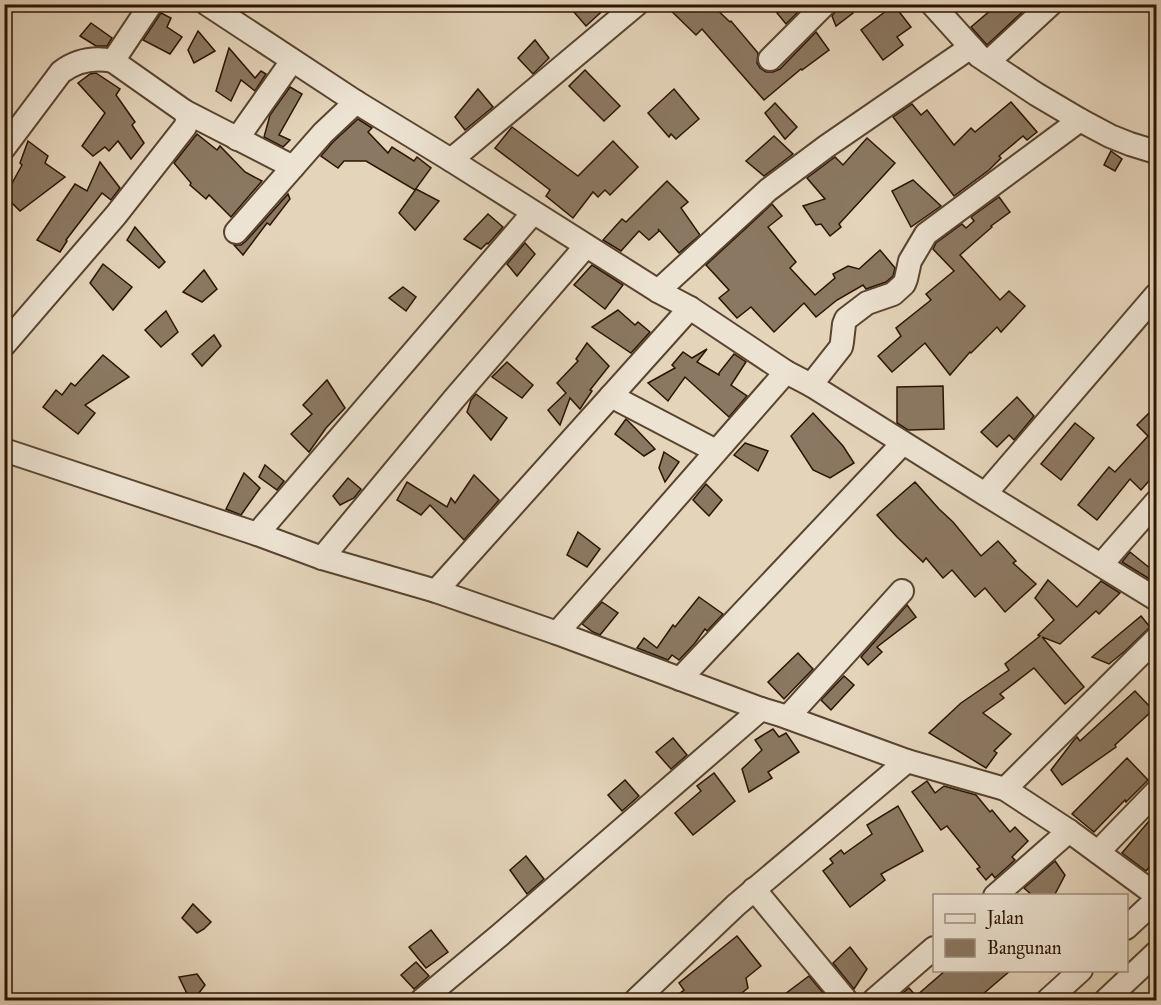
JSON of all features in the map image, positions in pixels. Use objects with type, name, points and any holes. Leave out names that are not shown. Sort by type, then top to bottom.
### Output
[{"type":"street","points":[[113,61],[151,4]]},
{"type":"street","points":[[207,4],[356,102],[658,291],[690,308],[786,372],[811,385],[1156,599]]},
{"type":"street","points":[[451,160],[637,4]]},
{"type":"street","points":[[770,59],[825,4]]},
{"type":"street","points":[[932,4],[979,56],[1036,94],[1120,140],[1156,152]]},
{"type":"street","points":[[988,62],[1051,4]]},
{"type":"street","points":[[658,291],[768,190],[826,146],[971,47]]},
{"type":"street","points":[[8,138],[62,72],[87,59],[103,59],[113,61],[184,111],[293,168]]},
{"type":"street","points":[[237,139],[292,61]]},
{"type":"street","points":[[236,232],[323,133],[356,102]]},
{"type":"street","points":[[4,345],[116,215],[185,127],[188,119],[184,111]]},
{"type":"street","points":[[811,385],[841,347],[846,319],[867,303],[893,294],[904,284],[910,261],[926,234],[1080,120]]},
{"type":"street","points":[[257,534],[533,213]]},
{"type":"street","points":[[322,558],[454,399],[586,246]]},
{"type":"street","points":[[985,494],[1156,295]]},
{"type":"street","points":[[436,591],[690,308]]},
{"type":"street","points":[[557,633],[786,372]]},
{"type":"street","points":[[611,396],[717,451]]},
{"type":"street","points":[[680,679],[903,443]]},
{"type":"street","points":[[4,450],[257,534],[322,558],[436,591],[908,761],[1005,789],[1069,831],[1156,895]]},
{"type":"street","points":[[1101,565],[1156,502]]},
{"type":"street","points":[[788,717],[902,591]]},
{"type":"street","points":[[1005,789],[1156,639]]},
{"type":"street","points":[[422,1000],[761,709]]},
{"type":"street","points":[[636,1000],[754,889],[908,761]]},
{"type":"street","points":[[1098,852],[1156,792]]},
{"type":"street","points":[[997,894],[1069,831]]},
{"type":"street","points":[[754,889],[846,1000]]},
{"type":"street","points":[[1128,926],[1156,900]]},
{"type":"street","points":[[874,1000],[933,949]]},
{"type":"street","points":[[1106,1000],[1156,952]]},
{"type":"street","points":[[1048,1000],[1079,972]]},
{"type":"building","points":[[567,4],[610,4],[586,26]]},
{"type":"building","points":[[664,4],[711,4],[731,21],[758,53],[757,63],[766,72],[780,69],[816,32],[829,50],[801,69],[764,100],[702,29],[696,35]]},
{"type":"building","points":[[779,4],[795,4],[800,10],[786,24],[777,13],[782,10]]},
{"type":"building","points":[[838,4],[847,4],[853,13],[836,26],[832,16]]},
{"type":"building","points":[[998,4],[1031,4],[987,45],[971,27]]},
{"type":"building","points":[[894,5],[911,27],[897,37],[903,45],[883,60],[861,30]]},
{"type":"building","points":[[161,13],[171,18],[167,27],[182,37],[170,54],[143,40]]},
{"type":"building","points":[[91,23],[112,38],[107,46],[96,46],[80,36]]},
{"type":"building","points":[[198,31],[215,51],[194,63],[188,50]]},
{"type":"building","points":[[535,40],[549,58],[533,74],[518,58]]},
{"type":"building","points":[[229,48],[255,78],[261,71],[266,74],[255,91],[241,80],[231,101],[216,91]]},
{"type":"building","points":[[585,70],[620,106],[604,121],[569,86]]},
{"type":"building","points":[[96,73],[120,89],[116,95],[135,122],[132,125],[144,143],[131,159],[118,141],[109,151],[105,147],[93,156],[82,146],[105,113],[78,83],[90,74]]},
{"type":"building","points":[[290,87],[302,94],[279,135],[290,140],[283,147],[264,137],[270,115]]},
{"type":"building","points":[[478,89],[493,107],[465,130],[455,117]]},
{"type":"building","points":[[674,89],[699,119],[676,139],[671,134],[669,137],[648,113]]},
{"type":"building","points":[[1011,102],[1037,132],[1027,140],[1023,136],[999,156],[1001,158],[989,170],[954,196],[893,117],[912,104],[921,115],[927,110],[954,145],[971,128],[975,132]]},
{"type":"building","points":[[775,103],[797,127],[785,139],[765,113]]},
{"type":"building","points":[[358,119],[372,128],[368,132],[388,153],[392,147],[414,161],[417,157],[431,168],[415,190],[366,161],[344,161],[338,168],[321,156]]},
{"type":"building","points":[[512,127],[578,176],[613,141],[638,167],[610,195],[605,190],[598,197],[593,192],[573,218],[546,196],[550,190],[495,148]]},
{"type":"building","points":[[197,134],[217,150],[220,146],[245,172],[262,181],[231,217],[209,195],[206,199],[190,185],[191,183],[174,163]]},
{"type":"building","points":[[774,136],[793,154],[764,176],[746,161]]},
{"type":"building","points":[[867,138],[895,163],[839,224],[841,227],[830,236],[821,224],[816,225],[803,206],[825,199],[807,178],[835,157],[843,165]]},
{"type":"building","points":[[28,141],[48,156],[45,163],[65,177],[20,211],[5,196],[22,165],[20,163]]},
{"type":"building","points":[[1111,151],[1122,159],[1115,171],[1104,165]]},
{"type":"building","points":[[100,162],[120,188],[111,200],[102,193],[66,240],[60,252],[37,240],[75,184],[87,191]]},
{"type":"building","points":[[913,180],[941,206],[911,227],[892,191]]},
{"type":"building","points":[[667,181],[688,202],[681,208],[700,235],[679,253],[658,229],[659,231],[649,240],[639,231],[621,251],[603,240],[622,219],[626,222]]},
{"type":"building","points":[[416,189],[439,201],[415,230],[399,213]]},
{"type":"building","points":[[288,194],[290,199],[270,225],[267,223],[243,255],[234,245],[241,245],[246,241]]},
{"type":"building","points":[[999,197],[1010,212],[960,255],[1000,300],[1009,291],[1025,306],[1001,332],[997,327],[970,352],[950,375],[925,343],[892,372],[878,356],[901,336],[896,328],[931,300],[926,294],[954,271],[933,249],[936,243],[962,224],[966,228],[974,221],[971,217]]},
{"type":"building","points":[[772,204],[782,216],[768,227],[796,262],[790,268],[815,295],[835,278],[833,274],[848,266],[859,269],[880,250],[895,268],[893,276],[886,282],[866,289],[863,285],[837,300],[816,317],[804,303],[774,332],[751,307],[737,318],[719,298],[729,290],[706,265]]},
{"type":"building","points":[[488,214],[503,227],[481,249],[464,239]]},
{"type":"building","points":[[135,227],[165,262],[159,268],[127,240]]},
{"type":"building","points":[[525,243],[535,254],[517,276],[507,264]]},
{"type":"building","points":[[103,264],[132,287],[113,310],[90,283]]},
{"type":"building","points":[[592,265],[623,285],[605,309],[574,285]]},
{"type":"building","points":[[204,270],[217,289],[202,302],[183,292]]},
{"type":"building","points":[[403,287],[416,297],[406,311],[389,298]]},
{"type":"building","points":[[618,310],[635,325],[638,322],[650,332],[631,353],[592,327]]},
{"type":"building","points":[[166,311],[178,332],[161,347],[145,330]]},
{"type":"building","points":[[214,335],[221,346],[202,366],[192,354]]},
{"type":"building","points":[[587,343],[609,366],[590,390],[592,391],[580,409],[570,398],[560,425],[548,410],[566,393],[557,383],[578,361],[576,359]]},
{"type":"building","points":[[707,349],[697,362],[719,375],[734,354],[746,362],[731,385],[747,396],[729,417],[685,377],[668,401],[648,383],[675,368],[672,365],[683,352],[692,358]]},
{"type":"building","points":[[103,355],[129,377],[85,405],[95,413],[78,434],[43,407],[56,390],[62,395],[71,383],[75,386]]},
{"type":"building","points":[[507,362],[533,385],[522,398],[492,377]]},
{"type":"building","points":[[327,380],[345,408],[326,428],[309,452],[291,434],[312,414],[303,405]]},
{"type":"building","points":[[943,386],[944,429],[908,430],[897,423],[897,387]]},
{"type":"building","points":[[476,394],[507,418],[491,440],[467,412]]},
{"type":"building","points":[[1017,397],[1034,416],[1014,440],[1009,435],[997,447],[981,432]]},
{"type":"building","points":[[1156,406],[1156,473],[1141,490],[1130,479],[1097,520],[1078,505],[1109,467],[1115,472],[1148,436],[1137,425]]},
{"type":"building","points":[[813,413],[843,446],[854,463],[830,478],[813,470],[791,436]]},
{"type":"building","points":[[626,419],[655,449],[644,456],[615,434]]},
{"type":"building","points":[[1075,423],[1094,438],[1061,480],[1041,464]]},
{"type":"building","points":[[745,443],[768,451],[758,471],[734,455]]},
{"type":"building","points":[[664,452],[679,462],[665,482],[659,468]]},
{"type":"building","points":[[265,465],[284,481],[277,490],[259,477]]},
{"type":"building","points":[[244,473],[260,488],[241,515],[226,509]]},
{"type":"building","points":[[474,475],[499,500],[464,540],[430,505],[421,515],[397,500],[407,482],[447,507],[451,498],[455,503]]},
{"type":"building","points":[[348,478],[361,489],[354,498],[340,505],[333,496]]},
{"type":"building","points":[[915,482],[981,556],[998,541],[1016,561],[1013,563],[1036,584],[1005,612],[985,588],[975,597],[952,570],[943,578],[926,558],[923,562],[877,515]]},
{"type":"building","points":[[706,484],[722,500],[709,516],[693,500]]},
{"type":"building","points":[[578,532],[600,549],[587,567],[567,555]]},
{"type":"building","points":[[1130,552],[1156,573],[1156,583],[1122,562]]},
{"type":"building","points":[[1048,580],[1077,607],[1101,581],[1120,593],[1099,614],[1096,611],[1060,644],[1042,637],[1084,687],[1065,704],[1034,668],[1000,694],[1004,698],[983,713],[1011,734],[994,751],[997,753],[986,768],[929,733],[961,703],[1009,670],[1005,664],[1040,636],[1038,635],[1054,620],[1035,598]]},
{"type":"building","points":[[699,597],[723,614],[707,631],[705,629],[679,660],[672,655],[668,660],[637,648],[644,638],[657,648],[673,625],[675,627]]},
{"type":"building","points":[[602,602],[618,613],[600,635],[582,624]]},
{"type":"building","points":[[907,605],[916,617],[877,647],[882,652],[868,665],[861,657]]},
{"type":"building","points":[[1141,616],[1150,627],[1125,651],[1109,664],[1092,657]]},
{"type":"building","points":[[798,653],[813,669],[784,699],[768,682]]},
{"type":"building","points":[[844,676],[854,685],[831,710],[821,700]]},
{"type":"building","points":[[1135,691],[1153,710],[1115,745],[1116,747],[1062,785],[1051,770],[1074,740],[1077,737],[1080,741]]},
{"type":"building","points":[[773,729],[779,737],[786,733],[799,752],[768,772],[772,778],[749,792],[742,769],[762,750],[755,740]]},
{"type":"building","points":[[673,738],[687,755],[671,769],[656,752]]},
{"type":"building","points":[[1127,758],[1148,780],[1094,832],[1072,814]]},
{"type":"building","points":[[714,773],[735,801],[693,835],[675,813],[701,791],[697,786]]},
{"type":"building","points":[[625,780],[639,796],[622,811],[608,795]]},
{"type":"building","points":[[927,781],[935,793],[944,786],[976,795],[1010,832],[1015,827],[1028,841],[1012,857],[1015,860],[995,878],[992,874],[986,880],[977,869],[980,867],[947,826],[941,830],[912,792]]},
{"type":"building","points":[[898,806],[923,851],[881,874],[885,880],[850,907],[823,871],[833,863],[830,859],[841,850],[844,854],[872,834],[867,825]]},
{"type":"building","points":[[1149,821],[1156,828],[1156,859],[1146,871],[1122,853]]},
{"type":"building","points":[[526,856],[544,879],[527,894],[510,870]]},
{"type":"building","points":[[1055,861],[1065,875],[1055,894],[1031,894],[1024,888]]},
{"type":"building","points":[[193,904],[211,922],[197,933],[182,918]]},
{"type":"building","points":[[431,930],[448,952],[426,968],[409,947]]},
{"type":"building","points":[[737,936],[761,966],[746,978],[748,988],[733,1000],[671,1000],[684,990],[679,983]]},
{"type":"building","points":[[850,947],[867,969],[854,989],[833,963]]},
{"type":"building","points":[[416,962],[429,976],[414,989],[401,975]]},
{"type":"building","points":[[944,972],[1009,972],[976,1000],[894,1000],[909,988],[916,996]]},
{"type":"building","points":[[197,974],[205,985],[199,993],[189,998],[179,977]]},
{"type":"building","points":[[809,976],[829,1000],[777,1000]]}]
